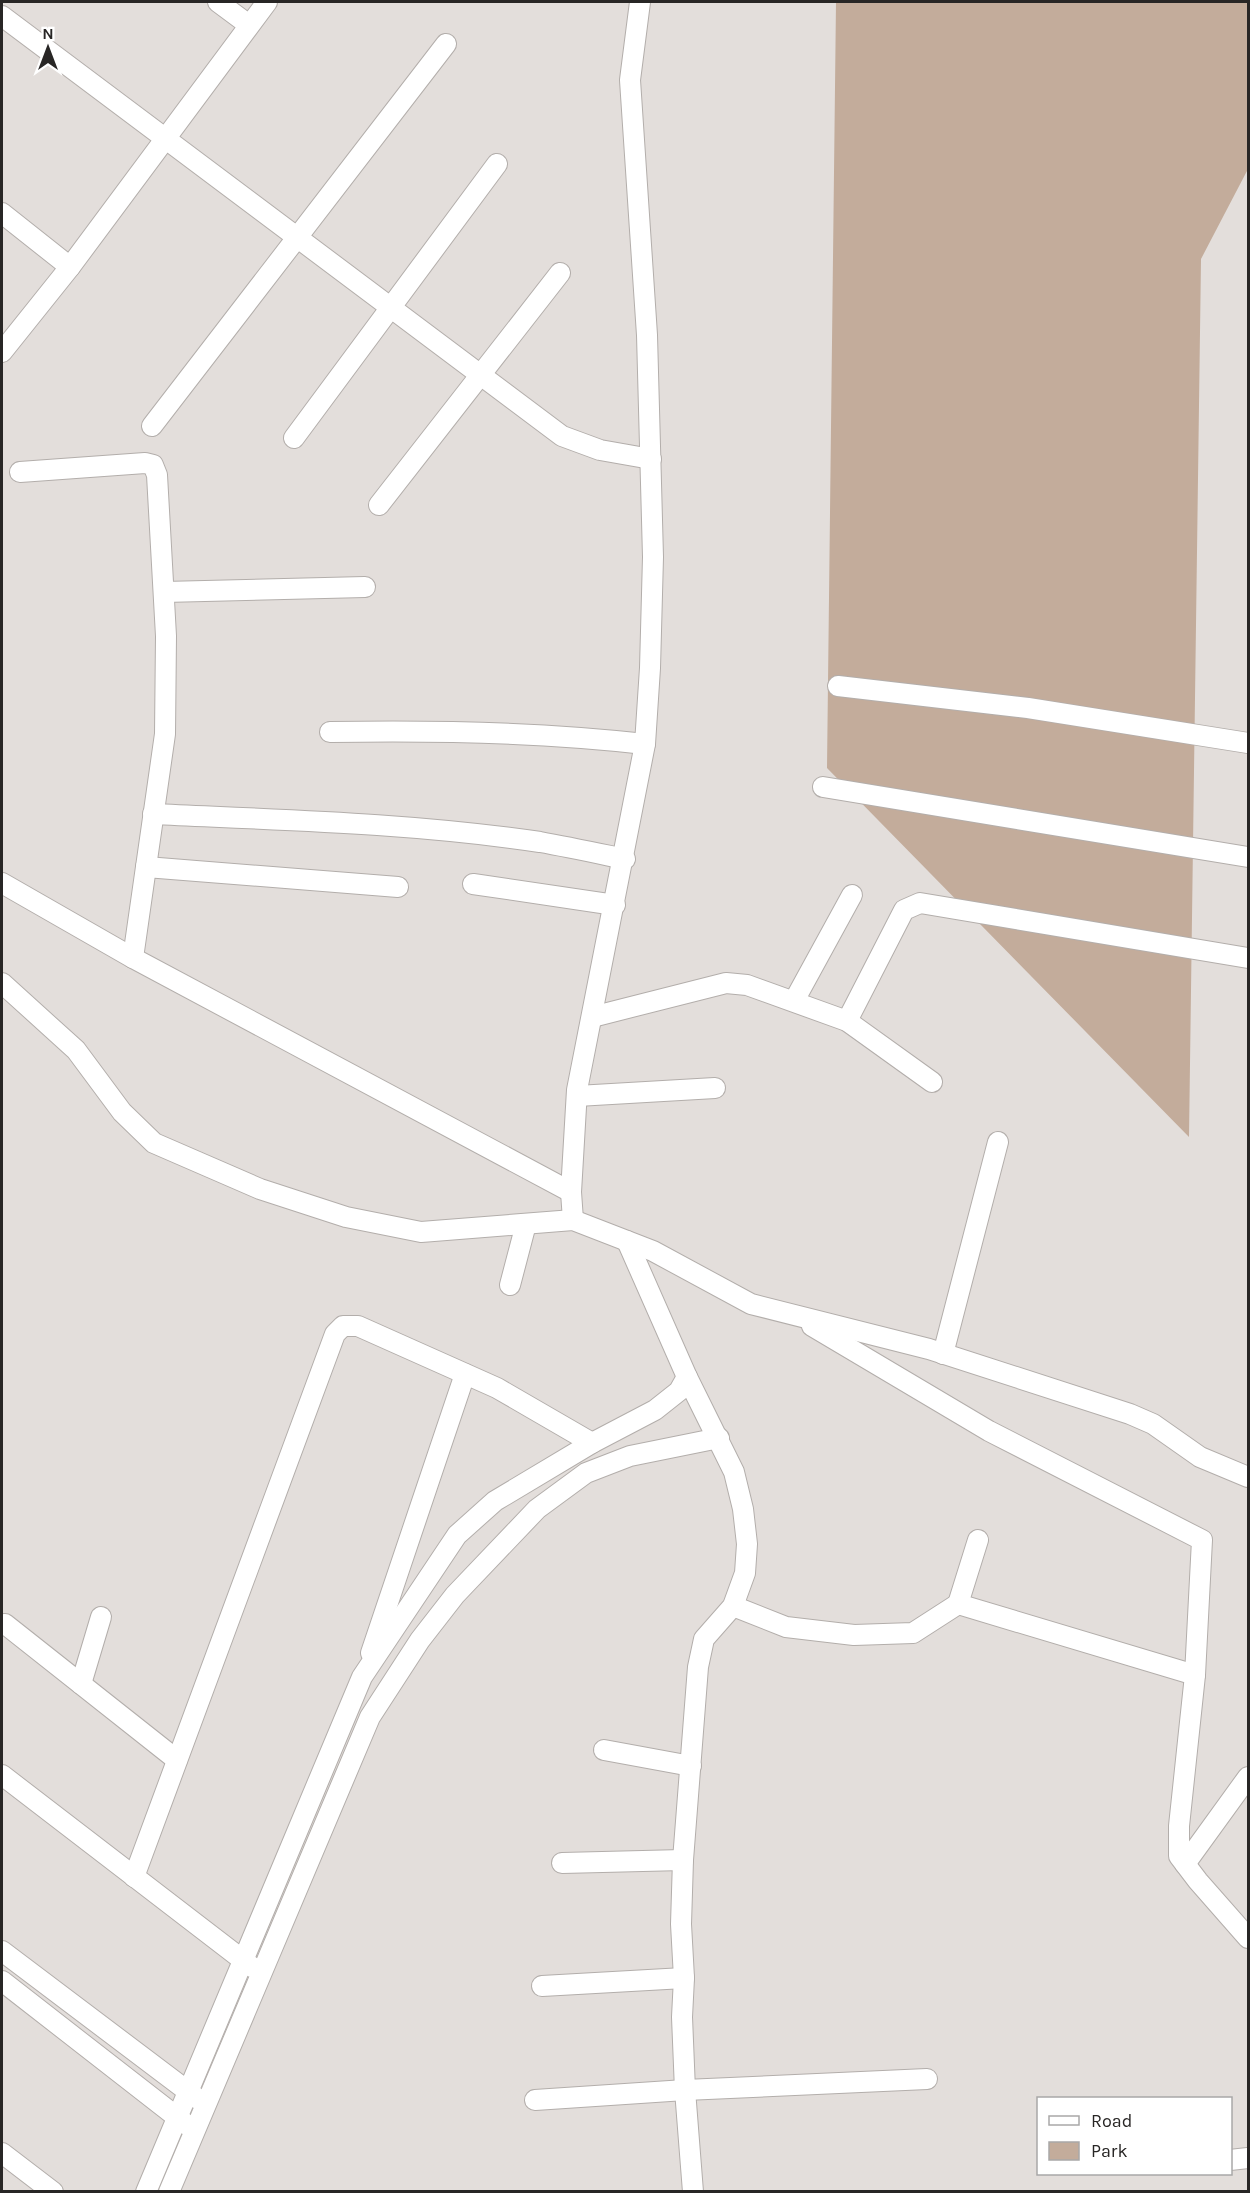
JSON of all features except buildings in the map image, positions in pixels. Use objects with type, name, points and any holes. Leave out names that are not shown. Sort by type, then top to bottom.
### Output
[{"type":"street","points":[[218,2],[249,26]]},
{"type":"street","points":[[2,352],[69,267],[162,139],[267,2]]},
{"type":"street","points":[[573,1220],[571,1192],[577,1096],[625,859],[645,744],[653,557],[651,459],[647,334],[630,80],[640,2]]},
{"type":"street","points":[[2,16],[162,139],[562,436],[600,450],[651,459]]},
{"type":"street","points":[[152,426],[446,44]]},
{"type":"street","points":[[294,438],[497,164]]},
{"type":"street","points":[[2,213],[69,267]]},
{"type":"street","points":[[379,504],[560,273]]},
{"type":"street","points":[[20,472],[145,463],[153,465],[157,475],[166,636],[165,734],[133,958]]},
{"type":"street","points":[[164,592],[365,588]]},
{"type":"street","points":[[838,686],[1028,708],[1248,743]]},
{"type":"street","points":[[330,732],[421,730],[558,734],[645,744]]},
{"type":"street","points":[[824,787],[1248,857]]},
{"type":"street","points":[[153,814],[328,822],[470,835],[539,842],[625,859]]},
{"type":"street","points":[[146,867],[398,887]]},
{"type":"street","points":[[2,883],[133,958],[571,1192]]},
{"type":"street","points":[[473,884],[615,904]]},
{"type":"street","points":[[794,1001],[852,895]]},
{"type":"street","points":[[847,1021],[904,910],[920,903],[1248,958]]},
{"type":"street","points":[[2,982],[76,1050],[122,1112],[154,1143],[260,1189],[346,1217],[421,1232],[573,1220],[653,1251],[751,1304],[943,1354],[1130,1414],[1153,1424],[1200,1456],[1248,1477]]},
{"type":"street","points":[[592,1017],[726,982],[747,984],[847,1021],[932,1082]]},
{"type":"street","points":[[577,1096],[715,1088]]},
{"type":"street","points":[[943,1354],[998,1142]]},
{"type":"street","points":[[510,1285],[526,1224]]},
{"type":"street","points":[[627,1241],[687,1377],[735,1472],[743,1509],[747,1544],[745,1573],[733,1606],[704,1639],[698,1667],[683,1860],[681,1924],[685,2090],[693,2192]]},
{"type":"street","points":[[792,1314],[989,1431],[1202,1540],[1195,1675],[1179,1826],[1179,1856],[1248,1938]]},
{"type":"street","points":[[134,1878],[335,1334],[343,1326],[358,1326],[497,1388],[592,1443]]},
{"type":"street","points":[[146,2192],[241,1960],[363,1677],[465,1374]]},
{"type":"street","points":[[363,1677],[457,1535],[495,1501],[592,1443],[655,1410],[678,1390],[687,1377]]},
{"type":"street","points":[[169,2192],[370,1717],[420,1640],[454,1595],[537,1509],[586,1473],[630,1456],[719,1438]]},
{"type":"street","points":[[733,1606],[786,1627],[854,1635],[913,1633],[958,1604],[978,1540]]},
{"type":"street","points":[[958,1604],[1195,1675]]},
{"type":"street","points":[[81,1684],[101,1617]]},
{"type":"street","points":[[5,1624],[177,1760]]},
{"type":"street","points":[[604,1750],[691,1766]]},
{"type":"street","points":[[2,1775],[241,1960],[262,1973]]},
{"type":"street","points":[[1185,1864],[1248,1777]]},
{"type":"street","points":[[562,1863],[683,1860]]},
{"type":"street","points":[[2,1951],[187,2093],[206,2103]]},
{"type":"street","points":[[542,1986],[684,1978]]},
{"type":"street","points":[[2,1981],[195,2130]]},
{"type":"street","points":[[535,2100],[685,2090],[927,2079]]},
{"type":"street","points":[[2,2153],[53,2192]]},
{"type":"street","points":[[1232,2160],[1248,2158]]},
{"type":"green space","points":[[836,2],[1248,2],[1248,169],[1201,259],[1189,1137],[827,768]]}]
